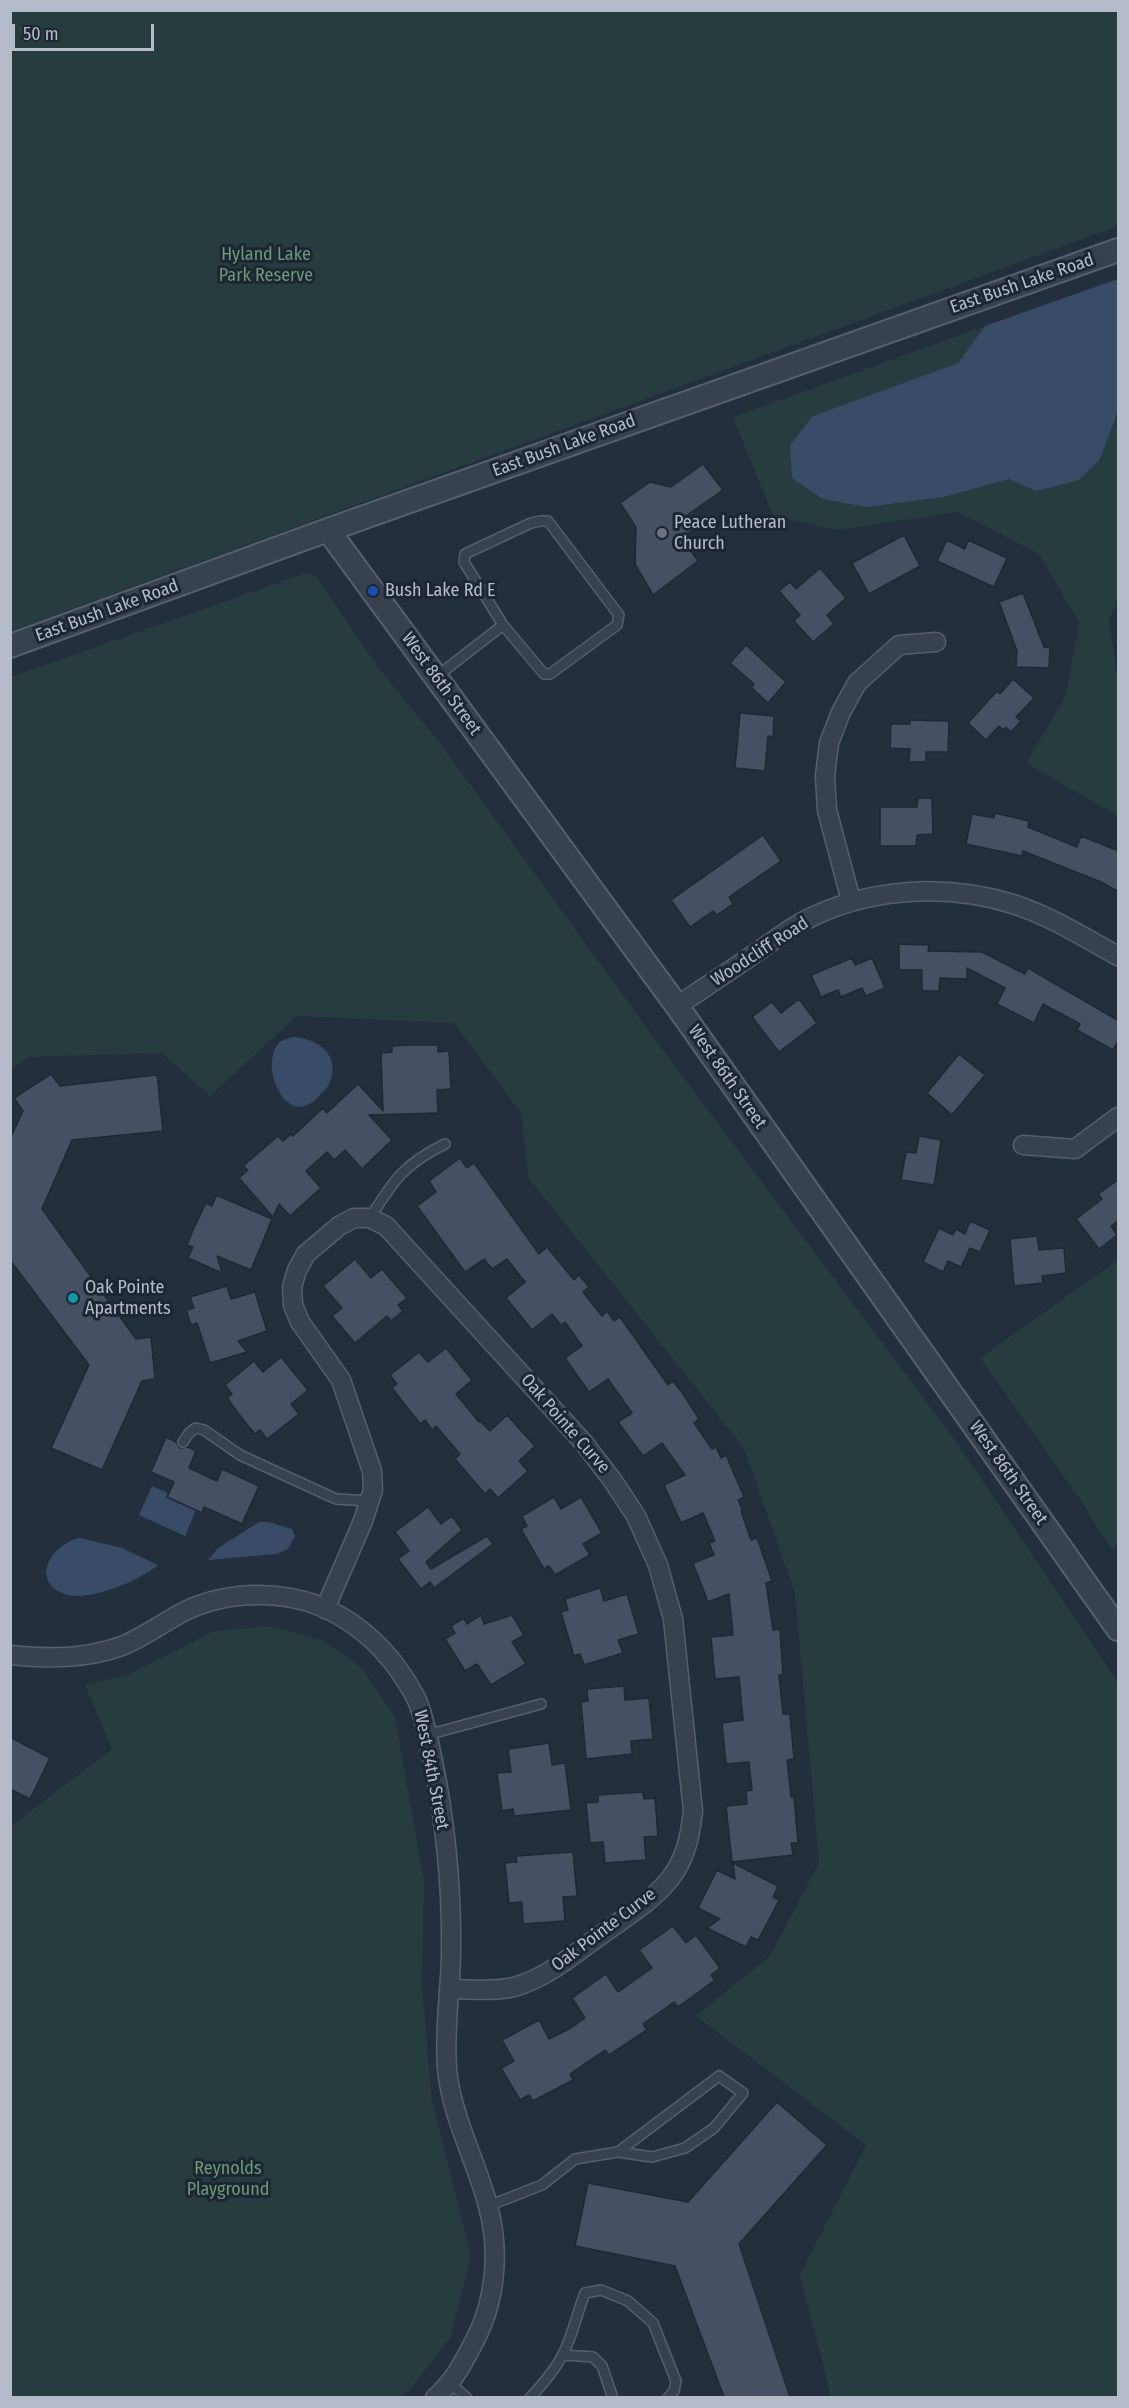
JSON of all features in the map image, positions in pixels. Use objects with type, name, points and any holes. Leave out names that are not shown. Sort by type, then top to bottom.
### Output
[{"type":"street","name":"East Bush Lake Road","points":[[10,646],[328,530],[1119,250]]},
{"type":"street","name":"West 86th Street","points":[[328,530],[677,1006],[1119,1629]]},
{"type":"street","points":[[850,901],[827,810],[825,776],[829,743],[841,712],[857,683],[899,645],[936,642]]},
{"type":"street","name":"Woodcliff Road","points":[[677,1006],[802,922],[850,901],[930,890],[974,895],[1017,905],[1119,956]]},
{"type":"street","points":[[1023,1145],[1075,1149],[1119,1117]]},
{"type":"street","points":[[325,1609],[370,1501],[373,1491],[372,1471],[341,1380],[300,1322],[293,1305],[292,1287],[297,1270],[306,1254],[339,1226],[354,1218],[370,1218]]},
{"type":"street","name":"Oak Pointe Curve","points":[[370,1218],[386,1226],[584,1443],[613,1481],[636,1516],[658,1565],[673,1618],[693,1811],[690,1839],[682,1860],[669,1880],[642,1905],[554,1969],[534,1979],[499,1990],[450,1989]]},
{"type":"street","name":"West 84th Street","points":[[10,1655],[47,1658],[86,1656],[124,1645],[186,1611],[216,1600],[237,1596],[281,1597],[325,1609],[361,1629],[383,1649],[402,1674],[417,1701],[427,1735],[441,1804],[449,1878],[450,1989],[446,2033],[448,2072],[460,2128],[488,2206],[495,2258],[491,2294],[480,2330],[452,2384]]},
{"type":"street","points":[[435,2397],[452,2384]]},
{"type":"lane","points":[[548,520],[619,615],[617,625],[550,674],[544,674],[503,625],[464,562],[465,554],[521,527],[548,520]]},
{"type":"lane","points":[[436,678],[503,625]]},
{"type":"lane","points":[[370,1218],[392,1183],[405,1168],[423,1154],[445,1144]]},
{"type":"lane","points":[[183,1442],[196,1428],[204,1430],[240,1455],[336,1499],[370,1501]]},
{"type":"lane","points":[[427,1735],[541,1704]]},
{"type":"lane","points":[[488,2206],[542,2185],[576,2159],[618,2152],[652,2157],[686,2148],[714,2128],[743,2092],[719,2076],[618,2152]]},
{"type":"lane","points":[[530,2397],[545,2382],[563,2355],[585,2293],[601,2290],[627,2301],[653,2323],[676,2381],[674,2391],[668,2397]]},
{"type":"lane","points":[[563,2355],[593,2357],[602,2366],[613,2397]]},
{"type":"lane","points":[[452,2384],[467,2397]]},
{"type":"green space","name":"Hyland Lake Park Reserve","points":[[11,10],[1118,11],[1118,226],[11,631]]},
{"type":"green space","points":[[985,326],[958,363],[813,416],[867,507],[944,497],[1009,479],[1036,491],[1100,459],[1118,411],[1118,601],[1109,620],[1118,679],[1118,816],[1026,763],[1066,696],[1079,622],[1039,554],[958,512],[837,530],[773,516],[733,417]]},
{"type":"green space","points":[[306,573],[316,576],[378,667],[440,743],[663,1050],[952,1436],[1118,1682],[1118,2397],[831,2397],[800,2275],[866,2145],[696,2016],[770,1956],[819,1863],[795,1593],[744,1448],[529,1179],[521,1113],[454,1023],[297,1016],[210,1096],[162,1053],[30,1057],[11,1069],[11,677]]},
{"type":"green space","points":[[1118,1260],[1118,1546],[1112,1550],[1079,1498],[980,1358]]},
{"type":"green space","name":"Reynolds Playground","points":[[272,1626],[324,1641],[362,1668],[395,1717],[424,1881],[422,1986],[432,2101],[471,2256],[450,2338],[409,2391],[400,2397],[11,2397],[11,1826],[112,1749],[85,1685],[129,1674],[214,1631]]},
{"type":"water","points":[[1118,279],[1118,411],[1100,459],[1079,480],[1036,491],[1009,479],[944,497],[867,507],[823,499],[792,478],[790,445],[813,416],[958,363],[985,326]]},
{"type":"water","points":[[293,1037],[303,1038],[319,1045],[326,1051],[333,1066],[328,1086],[307,1105],[296,1106],[287,1101],[279,1091],[274,1079],[272,1065],[274,1052],[280,1042]]},
{"type":"water","points":[[152,1486],[166,1492],[168,1497],[196,1510],[185,1536],[139,1515]]},
{"type":"water","points":[[259,1522],[268,1522],[292,1529],[295,1536],[288,1549],[276,1554],[208,1560],[218,1548]]},
{"type":"water","points":[[80,1538],[122,1548],[158,1565],[138,1578],[112,1589],[84,1596],[62,1593],[52,1587],[48,1579],[49,1562],[61,1547]]},
{"type":"building","name":"Peace Lutheran Church","points":[[703,464],[723,490],[686,516],[694,529],[682,538],[698,561],[653,595],[635,564],[636,527],[620,503],[650,482],[671,487]]},
{"type":"building","points":[[904,535],[920,566],[869,594],[852,563]]},
{"type":"building","points":[[947,540],[965,549],[968,540],[1007,558],[994,587],[937,561]]},
{"type":"building","points":[[820,568],[846,598],[827,615],[834,624],[813,642],[794,621],[800,615],[779,591],[790,582],[796,589]]},
{"type":"building","points":[[1023,593],[1044,647],[1050,648],[1049,668],[1016,667],[1017,651],[999,602]]},
{"type":"building","points":[[746,645],[786,682],[768,703],[751,687],[754,684],[730,663]]},
{"type":"building","points":[[1013,679],[1034,698],[1016,717],[1021,721],[1011,732],[1006,727],[1003,730],[999,726],[986,740],[968,723],[997,691],[1000,694]]},
{"type":"building","points":[[740,713],[774,716],[773,737],[768,736],[765,771],[735,768]]},
{"type":"building","points":[[910,720],[949,721],[948,752],[926,752],[926,762],[909,762],[910,749],[890,748],[891,724],[910,724]]},
{"type":"building","points":[[918,798],[932,798],[933,834],[917,835],[916,846],[880,846],[880,807],[917,807]]},
{"type":"building","points":[[995,813],[1029,821],[1028,827],[1077,847],[1081,836],[1119,851],[1119,892],[1101,882],[1023,851],[1022,856],[966,844],[972,814],[994,818]]},
{"type":"building","points":[[763,835],[781,861],[729,897],[733,904],[717,915],[713,911],[690,927],[671,900]]},
{"type":"building","points":[[899,944],[929,945],[928,951],[982,952],[1025,974],[1028,968],[1119,1021],[1119,1040],[1113,1050],[1077,1030],[1080,1024],[1043,1004],[1034,1023],[997,1004],[1005,988],[967,968],[967,979],[940,978],[939,991],[922,991],[922,970],[899,970]]},
{"type":"building","points":[[852,958],[855,965],[872,958],[885,988],[866,996],[862,988],[841,997],[838,990],[821,997],[811,975]]},
{"type":"building","points":[[799,999],[817,1023],[779,1052],[752,1017],[772,1002],[781,1013]]},
{"type":"building","points":[[438,1045],[438,1052],[449,1051],[451,1089],[437,1090],[438,1113],[369,1115],[392,1140],[362,1169],[345,1150],[334,1160],[327,1152],[306,1171],[321,1188],[290,1216],[279,1204],[273,1217],[239,1178],[248,1170],[243,1166],[278,1136],[283,1141],[291,1134],[293,1136],[323,1108],[327,1113],[358,1084],[383,1111],[381,1053],[392,1052],[392,1046]]},
{"type":"building","points":[[959,1054],[985,1075],[952,1115],[927,1093]]},
{"type":"building","name":"Oak Pointe Apartments","points":[[51,1074],[60,1086],[157,1075],[163,1131],[72,1140],[42,1209],[136,1339],[151,1337],[155,1379],[142,1381],[102,1470],[51,1448],[89,1365],[10,1260],[10,1139],[23,1111],[14,1098]]},
{"type":"building","points":[[919,1136],[941,1140],[934,1185],[901,1180],[906,1152],[916,1153]]},
{"type":"building","points":[[460,1158],[467,1168],[474,1163],[539,1254],[547,1247],[574,1280],[579,1275],[589,1287],[583,1292],[602,1316],[607,1311],[614,1321],[620,1317],[668,1385],[673,1381],[683,1394],[699,1419],[694,1423],[712,1449],[716,1447],[721,1458],[726,1455],[744,1497],[738,1500],[751,1540],[757,1538],[772,1581],[766,1583],[773,1630],[780,1629],[783,1675],[779,1675],[783,1714],[790,1714],[794,1759],[787,1760],[791,1797],[794,1797],[798,1843],[791,1843],[793,1855],[732,1862],[726,1806],[747,1804],[746,1791],[752,1790],[749,1762],[726,1764],[722,1723],[743,1720],[739,1677],[715,1679],[711,1637],[733,1635],[729,1594],[708,1602],[693,1563],[714,1555],[709,1543],[715,1541],[703,1513],[681,1523],[664,1485],[685,1475],[662,1443],[643,1456],[618,1422],[632,1413],[608,1379],[589,1392],[565,1358],[582,1346],[565,1322],[561,1325],[552,1314],[532,1330],[506,1298],[525,1282],[507,1259],[492,1269],[484,1259],[465,1272],[417,1206],[436,1192],[429,1181]]},
{"type":"building","points":[[1119,1179],[1119,1220],[1111,1226],[1117,1235],[1099,1249],[1076,1219],[1102,1199],[1098,1194]]},
{"type":"building","points":[[216,1195],[272,1219],[251,1270],[217,1256],[222,1273],[188,1258],[193,1247],[187,1245],[193,1230],[206,1203],[212,1206]]},
{"type":"building","points":[[970,1221],[990,1230],[980,1252],[970,1248],[961,1267],[948,1261],[943,1272],[923,1262],[939,1228],[953,1235],[956,1229],[965,1234]]},
{"type":"building","points":[[1037,1236],[1039,1250],[1064,1248],[1066,1273],[1042,1276],[1043,1283],[1014,1286],[1010,1239]]},
{"type":"building","points":[[355,1259],[371,1278],[382,1269],[407,1298],[398,1305],[403,1311],[391,1321],[387,1316],[355,1343],[332,1316],[342,1308],[323,1286]]},
{"type":"building","points":[[227,1286],[231,1299],[255,1292],[267,1331],[238,1341],[247,1352],[210,1363],[197,1323],[191,1325],[186,1310],[194,1308],[190,1297]]},
{"type":"building","points":[[446,1348],[472,1380],[456,1394],[479,1422],[490,1431],[507,1415],[535,1446],[519,1461],[528,1471],[498,1498],[490,1489],[485,1494],[455,1459],[460,1454],[436,1426],[432,1430],[425,1420],[420,1424],[392,1388],[397,1384],[390,1375],[419,1352],[428,1362]]},
{"type":"building","points":[[281,1357],[308,1390],[291,1404],[299,1414],[267,1439],[260,1430],[255,1434],[245,1422],[227,1398],[232,1394],[225,1385],[254,1361],[263,1372]]},
{"type":"building","points":[[166,1437],[176,1442],[180,1448],[188,1447],[196,1451],[189,1468],[217,1481],[222,1469],[259,1486],[242,1524],[204,1507],[202,1513],[167,1497],[174,1482],[151,1472]]},
{"type":"building","points":[[554,1497],[561,1509],[581,1497],[602,1533],[583,1544],[590,1555],[555,1575],[549,1566],[544,1569],[521,1529],[527,1526],[522,1516]]},
{"type":"building","points":[[428,1507],[441,1524],[452,1516],[462,1530],[426,1562],[431,1569],[487,1536],[493,1544],[434,1588],[430,1582],[421,1589],[398,1559],[409,1551],[395,1532]]},
{"type":"building","points":[[600,1588],[604,1601],[627,1594],[639,1634],[618,1640],[623,1653],[584,1665],[580,1654],[574,1656],[561,1612],[568,1610],[565,1599]]},
{"type":"building","points":[[481,1615],[484,1624],[512,1615],[524,1635],[512,1642],[526,1664],[491,1685],[477,1664],[465,1671],[445,1639],[455,1633],[451,1626],[464,1618],[467,1624]]},
{"type":"building","points":[[624,1686],[625,1700],[649,1698],[653,1739],[631,1741],[632,1754],[586,1759],[581,1702],[588,1701],[587,1689]]},
{"type":"building","points":[[10,1737],[50,1758],[30,1799],[10,1789]]},
{"type":"building","points":[[549,1743],[552,1765],[565,1763],[571,1810],[514,1816],[513,1809],[502,1811],[497,1773],[511,1772],[508,1749]]},
{"type":"building","points":[[643,1792],[644,1799],[655,1798],[658,1836],[644,1837],[646,1860],[605,1863],[603,1842],[590,1843],[586,1803],[598,1802],[598,1795]]},
{"type":"building","points":[[573,1852],[577,1896],[563,1897],[565,1921],[523,1924],[522,1902],[509,1903],[505,1863],[517,1862],[516,1856]]},
{"type":"building","points":[[733,1863],[778,1886],[773,1897],[779,1900],[772,1914],[758,1940],[751,1937],[746,1947],[707,1928],[720,1919],[698,1908],[717,1870],[735,1879]]},
{"type":"building","points":[[673,1926],[686,1943],[696,1935],[720,1968],[711,1975],[715,1980],[678,2007],[674,2002],[643,2024],[647,2030],[609,2055],[605,2050],[570,2074],[573,2080],[533,2101],[529,2095],[520,2100],[501,2068],[514,2061],[502,2040],[539,2020],[549,2039],[571,2028],[585,2018],[572,1998],[606,1974],[618,1992],[652,1968],[639,1950]]},
{"type":"building","points":[[777,2102],[827,2145],[739,2244],[790,2397],[724,2397],[675,2266],[575,2246],[588,2183],[688,2202]]},
{"type":"place","name":"Peace Lutheran Church","points":[[662,533]]},
{"type":"place","name":"Bush Lake Rd E","points":[[373,591]]},
{"type":"place","name":"Oak Pointe Apartments","points":[[73,1298]]}]
